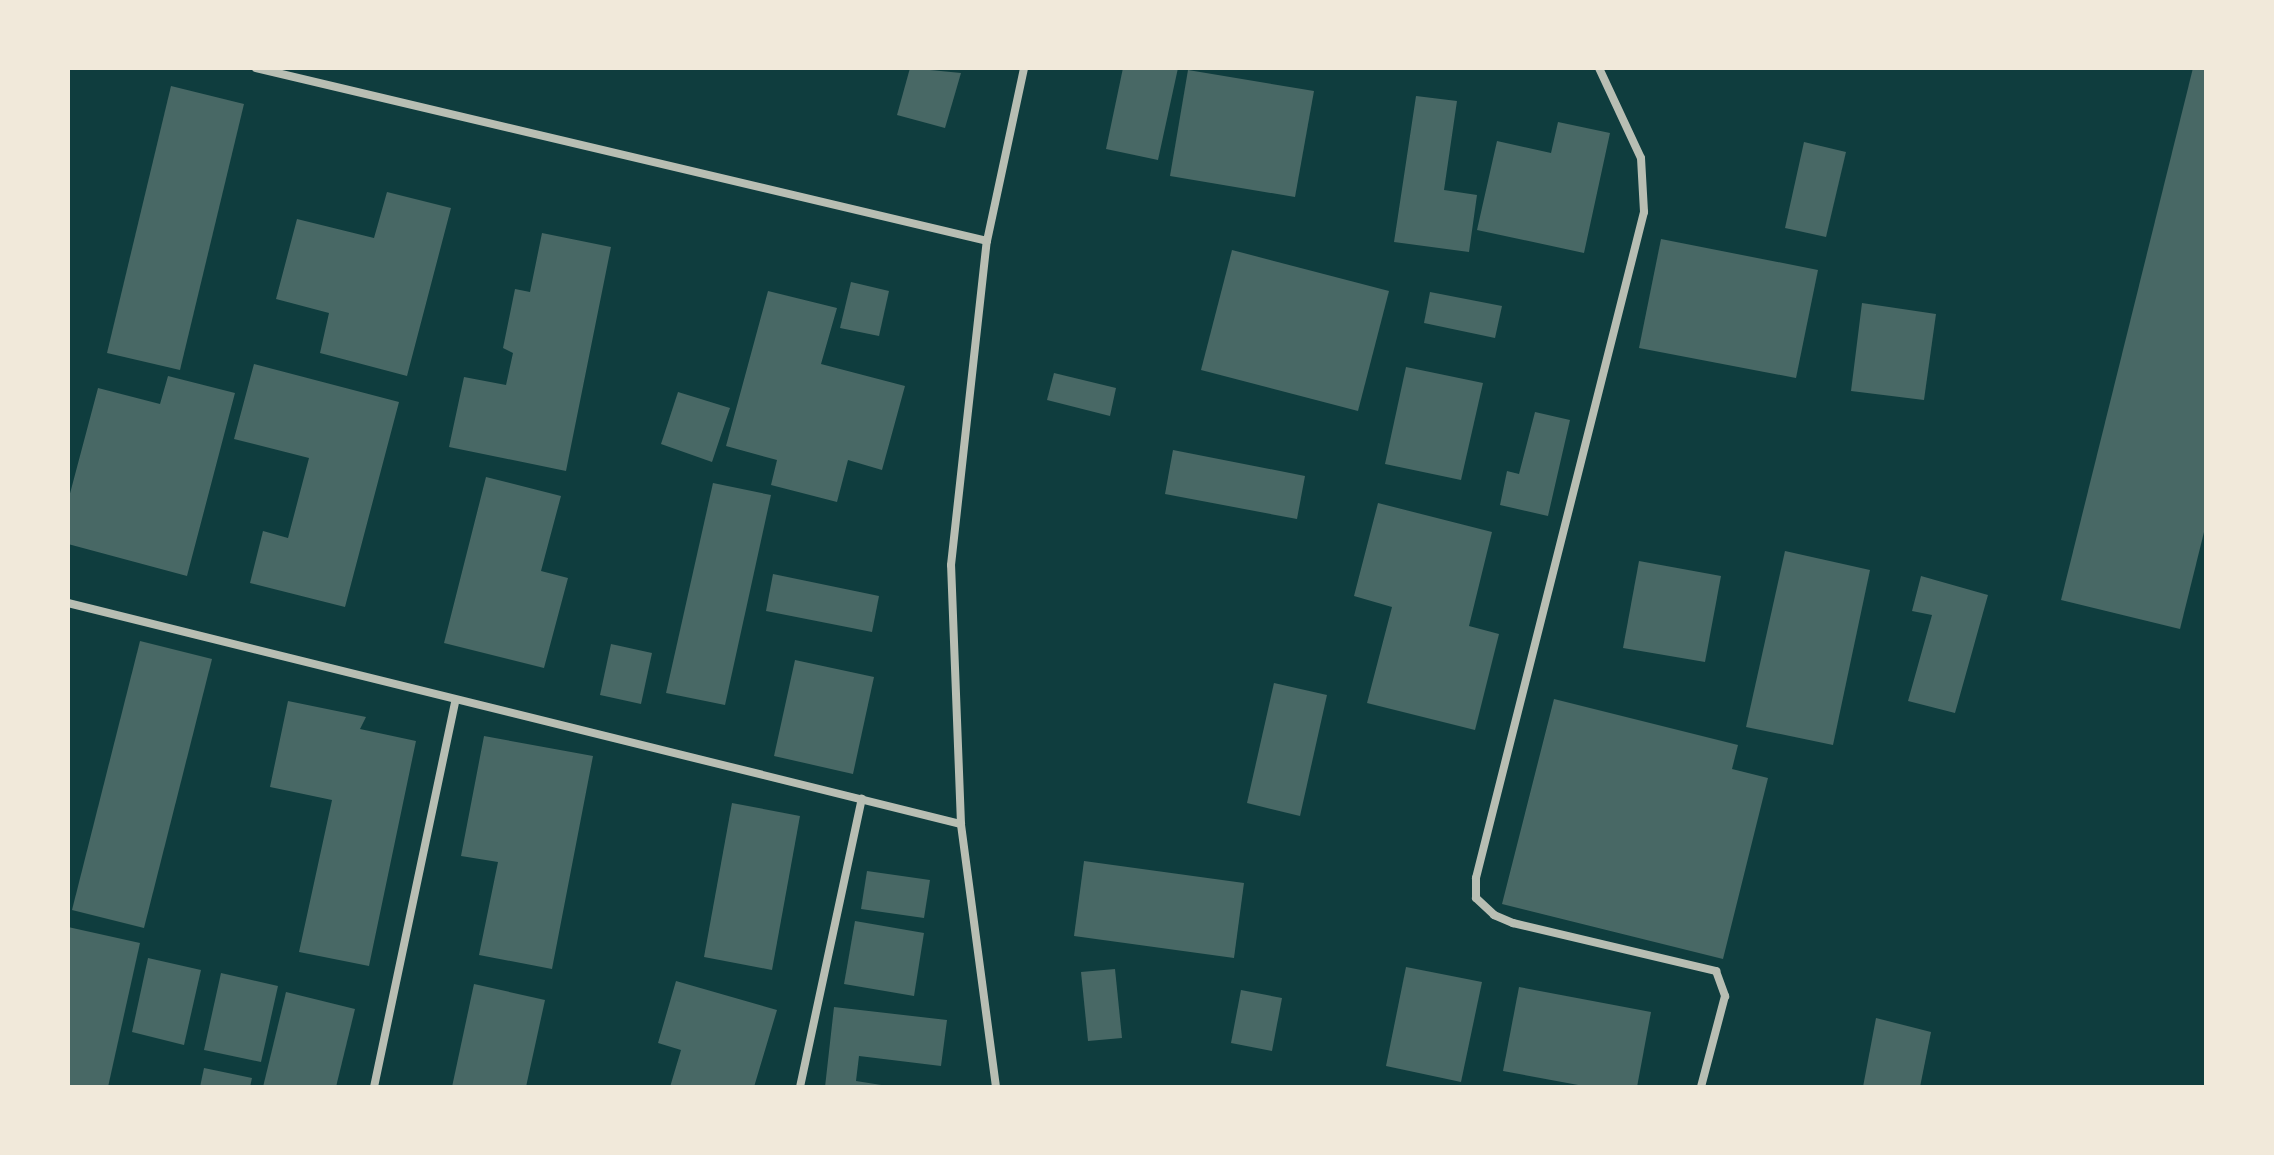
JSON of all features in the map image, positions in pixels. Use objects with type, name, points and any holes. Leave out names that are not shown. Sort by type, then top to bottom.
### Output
[{"type":"street","points":[[256,68],[987,241]]},
{"type":"street","points":[[996,1087],[961,824],[951,565],[987,241],[1024,68]]},
{"type":"street","points":[[1599,68],[1641,158],[1644,212],[1476,878],[1476,898],[1494,915],[1513,923],[1716,971],[1725,996],[1701,1087]]},
{"type":"street","points":[[68,603],[455,703],[961,824]]},
{"type":"street","points":[[374,1087],[455,703]]},
{"type":"street","points":[[800,1087],[862,799]]},
{"type":"building","points":[[910,68],[961,73],[945,128],[897,115]]},
{"type":"building","points":[[1123,68],[1178,68],[1158,160],[1106,149]]},
{"type":"building","points":[[2193,68],[2206,68],[2206,524],[2180,629],[2061,600]]},
{"type":"building","points":[[1188,70],[1314,91],[1295,197],[1170,176]]},
{"type":"building","points":[[171,86],[244,104],[180,370],[107,353]]},
{"type":"building","points":[[1416,96],[1457,101],[1444,190],[1477,195],[1469,252],[1394,242]]},
{"type":"building","points":[[1558,122],[1610,133],[1584,253],[1477,230],[1497,141],[1551,153]]},
{"type":"building","points":[[1804,142],[1846,152],[1826,237],[1785,228]]},
{"type":"building","points":[[387,192],[451,208],[407,376],[320,353],[329,313],[276,299],[297,219],[374,238]]},
{"type":"building","points":[[542,233],[611,247],[566,471],[449,447],[464,377],[506,385],[513,353],[503,348],[515,289],[530,292]]},
{"type":"building","points":[[1661,239],[1818,270],[1796,378],[1639,348]]},
{"type":"building","points":[[1232,250],[1389,291],[1358,411],[1201,370]]},
{"type":"building","points":[[851,282],[889,291],[879,336],[840,328]]},
{"type":"building","points":[[768,291],[837,308],[821,364],[905,386],[882,470],[848,460],[837,502],[771,485],[777,460],[726,446]]},
{"type":"building","points":[[1430,292],[1502,306],[1495,338],[1424,323]]},
{"type":"building","points":[[1862,303],[1936,314],[1924,400],[1851,391]]},
{"type":"building","points":[[254,364],[399,402],[345,607],[250,583],[263,531],[288,538],[309,458],[234,439]]},
{"type":"building","points":[[1406,367],[1483,383],[1461,480],[1385,464]]},
{"type":"building","points":[[1054,373],[1116,388],[1110,416],[1047,400]]},
{"type":"building","points":[[168,376],[235,393],[187,576],[68,544],[68,501],[98,388],[160,404]]},
{"type":"building","points":[[678,392],[730,408],[712,462],[661,444]]},
{"type":"building","points":[[1535,412],[1570,420],[1548,516],[1500,505],[1507,471],[1519,474]]},
{"type":"building","points":[[1173,450],[1305,476],[1297,519],[1165,494]]},
{"type":"building","points":[[486,477],[561,496],[541,571],[568,578],[544,668],[444,643]]},
{"type":"building","points":[[713,483],[771,495],[725,705],[666,693]]},
{"type":"building","points":[[1378,503],[1492,532],[1469,626],[1499,634],[1475,730],[1367,703],[1392,607],[1354,596]]},
{"type":"building","points":[[1785,551],[1870,570],[1833,745],[1746,727]]},
{"type":"building","points":[[1639,561],[1721,576],[1705,662],[1623,648]]},
{"type":"building","points":[[773,574],[879,596],[872,632],[766,611]]},
{"type":"building","points":[[1921,576],[1988,595],[1955,713],[1908,701],[1932,615],[1912,611]]},
{"type":"building","points":[[140,641],[212,659],[144,928],[72,910]]},
{"type":"building","points":[[611,644],[652,653],[641,704],[600,695]]},
{"type":"building","points":[[795,660],[874,677],[853,774],[774,756]]},
{"type":"building","points":[[1274,683],[1327,695],[1300,816],[1247,803]]},
{"type":"building","points":[[1554,699],[1738,745],[1732,769],[1768,778],[1723,959],[1502,904]]},
{"type":"building","points":[[288,701],[366,717],[360,729],[416,741],[369,966],[299,952],[332,800],[270,787]]},
{"type":"building","points":[[484,736],[593,756],[552,969],[479,955],[498,862],[461,856]]},
{"type":"building","points":[[732,803],[800,816],[772,970],[704,957]]},
{"type":"building","points":[[1084,861],[1244,883],[1234,958],[1074,936]]},
{"type":"building","points":[[867,871],[930,880],[924,918],[861,909]]},
{"type":"building","points":[[855,921],[924,933],[914,996],[844,984]]},
{"type":"building","points":[[68,927],[140,943],[108,1087],[68,1087]]},
{"type":"building","points":[[148,958],[201,970],[184,1045],[132,1032]]},
{"type":"building","points":[[1406,967],[1482,982],[1461,1082],[1386,1066]]},
{"type":"building","points":[[1115,969],[1122,1038],[1088,1041],[1081,972]]},
{"type":"building","points":[[221,973],[278,986],[261,1062],[204,1050]]},
{"type":"building","points":[[676,981],[777,1010],[754,1087],[670,1087],[681,1050],[658,1043]]},
{"type":"building","points":[[474,984],[545,1000],[526,1087],[452,1087]]},
{"type":"building","points":[[1519,987],[1651,1012],[1637,1087],[1589,1087],[1503,1071]]},
{"type":"building","points":[[1241,990],[1282,998],[1272,1051],[1231,1043]]},
{"type":"building","points":[[286,992],[355,1009],[336,1087],[263,1087]]},
{"type":"building","points":[[834,1007],[947,1020],[941,1066],[859,1056],[856,1081],[894,1087],[825,1087]]},
{"type":"building","points":[[1876,1018],[1931,1032],[1920,1087],[1863,1087]]},
{"type":"building","points":[[204,1068],[252,1078],[250,1087],[200,1087]]}]
